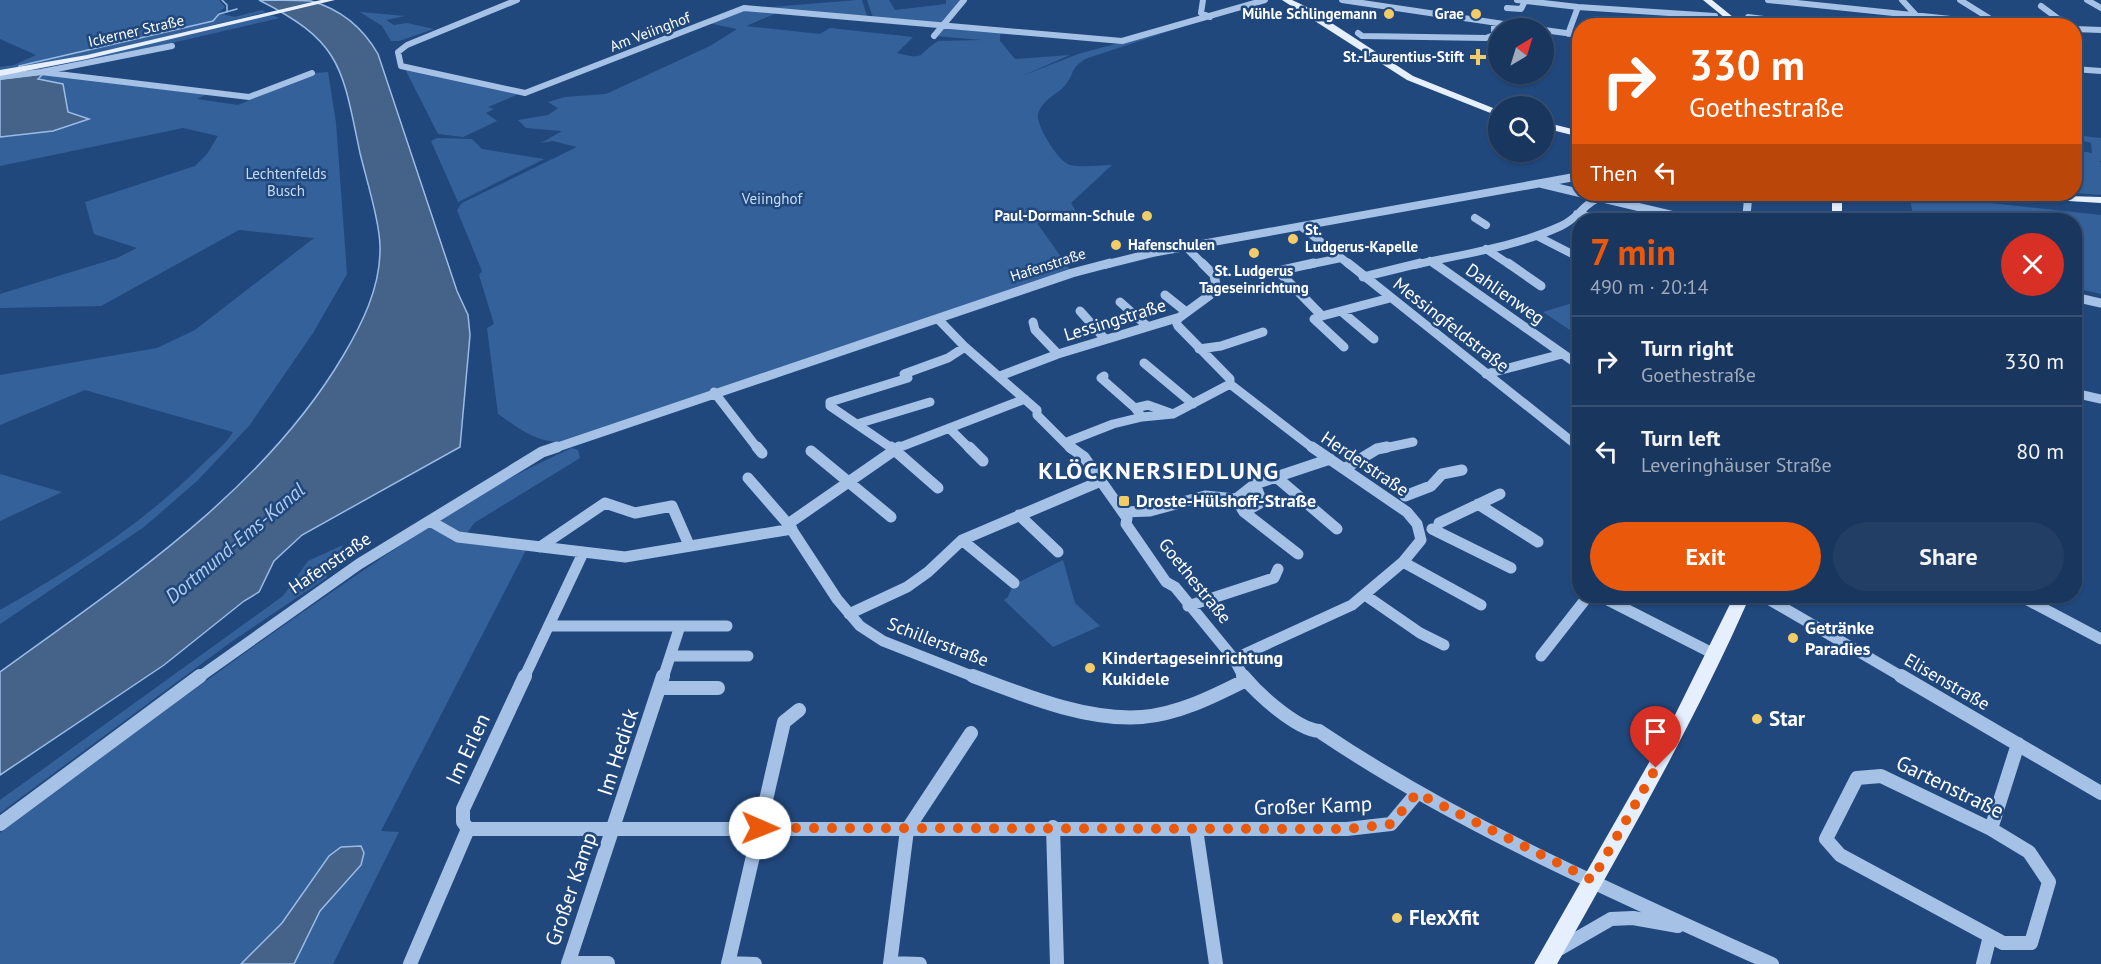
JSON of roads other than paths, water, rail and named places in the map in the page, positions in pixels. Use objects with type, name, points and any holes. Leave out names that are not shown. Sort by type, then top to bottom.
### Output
[{"type":"main road","name":"Ickerner Straße","points":[[0,75],[331,0]]},
{"type":"main road","points":[[1286,0],[1304,9],[1410,78],[1488,108]]},
{"type":"main road","points":[[1707,0],[1730,18]]},
{"type":"main road","points":[[1554,128],[1572,132]]},
{"type":"main road","points":[[2082,199],[2101,200]]},
{"type":"main road","points":[[1548,959],[1647,784],[1716,655],[1739,603]]},
{"type":"street","name":"Am Veiinghof","points":[[517,0],[407,45],[398,52],[401,66],[525,93],[744,8],[1127,40],[1210,17]]},
{"type":"street","points":[[934,36],[964,0]]},
{"type":"street","points":[[1203,0],[1201,13],[1210,17],[1265,0]]},
{"type":"street","points":[[1342,0],[1371,2],[1488,22]]},
{"type":"street","points":[[1517,0],[1588,8],[1715,16]]},
{"type":"street","points":[[1588,8],[1590,0]]},
{"type":"street","points":[[1768,0],[1935,18]]},
{"type":"street","points":[[1902,0],[1917,16]]},
{"type":"street","points":[[1960,0],[1988,18]]},
{"type":"street","points":[[2087,0],[2101,8]]},
{"type":"street","points":[[1507,8],[1521,9],[1525,1]]},
{"type":"street","points":[[2041,6],[2057,18]]},
{"type":"street","points":[[1574,18],[1578,7]]},
{"type":"street","points":[[1748,17],[1756,18]]},
{"type":"street","points":[[1568,34],[1572,23]]},
{"type":"street","points":[[2082,29],[2101,30]]},
{"type":"street","points":[[1554,32],[1572,34]]},
{"type":"street","points":[[1358,33],[1362,36],[1488,37]]},
{"type":"street","name":"Ickerner Straße","points":[[0,75],[40,72],[172,46]]},
{"type":"street","points":[[2082,70],[2101,71]]},
{"type":"street","name":"Ickerner Straße","points":[[40,72],[249,98],[312,73]]},
{"type":"street","name":"Hafenstraße","points":[[0,824],[245,643],[359,564],[542,452],[1071,273],[1186,247],[1572,178]]},
{"type":"street","points":[[1538,184],[1572,193]]},
{"type":"street","points":[[1578,213],[1590,201]]},
{"type":"street","points":[[1607,201],[1661,213]]},
{"type":"street","points":[[1475,218],[1486,225]]},
{"type":"street","points":[[1363,277],[1537,236],[1564,225],[1572,218]]},
{"type":"street","name":"Messingfeldstraße","points":[[1302,227],[1572,442]]},
{"type":"street","points":[[1537,236],[1572,254]]},
{"type":"street","name":"Lessingstraße","points":[[1000,376],[1058,354],[1183,314],[1210,295],[1216,285],[1214,275],[1186,247]]},
{"type":"street","points":[[1486,249],[1541,286]]},
{"type":"street","points":[[1322,316],[1278,271],[1341,258]]},
{"type":"street","name":"Dahlienweg","points":[[1430,261],[1572,361]]},
{"type":"street","points":[[1166,295],[1183,314]]},
{"type":"street","points":[[1344,346],[1314,319],[1390,298]]},
{"type":"street","points":[[2082,299],[2101,303]]},
{"type":"street","points":[[1120,302],[1148,326]]},
{"type":"street","points":[[1080,311],[1105,339]]},
{"type":"street","points":[[1341,311],[1374,339]]},
{"type":"street","name":"Herderstraße","points":[[1183,314],[1176,321],[1178,326],[1230,380],[1230,384],[1330,459],[1407,512],[1417,524],[1421,540],[1403,562],[1352,605],[1234,659]]},
{"type":"street","name":"Goethestraße","points":[[938,319],[965,347],[1025,399],[1076,453],[1084,457],[1127,518],[1126,524],[1166,582],[1175,587],[1188,606],[1234,659],[1236,668],[1246,680],[1308,730],[1319,731],[1377,771],[1417,793],[1694,929]]},
{"type":"street","points":[[1033,322],[1035,330],[1058,354]]},
{"type":"street","points":[[1199,350],[1221,346],[1263,332]]},
{"type":"street","points":[[938,488],[894,449],[830,402],[906,376],[948,358],[965,347]]},
{"type":"street","points":[[1486,374],[1562,354]]},
{"type":"street","points":[[1144,363],[1193,404]]},
{"type":"street","points":[[1104,376],[1101,378],[1142,417]]},
{"type":"street","points":[[1067,442],[1124,419],[1173,414],[1230,384]]},
{"type":"street","points":[[714,392],[762,453]]},
{"type":"street","points":[[2082,395],[2101,399]]},
{"type":"street","points":[[430,521],[458,537],[625,557],[790,526],[848,480],[894,449],[1025,399]]},
{"type":"street","points":[[857,424],[930,402]]},
{"type":"street","points":[[1135,408],[1148,405],[1173,414]]},
{"type":"street","points":[[949,428],[983,461]]},
{"type":"street","points":[[1344,469],[1377,449],[1413,442]]},
{"type":"street","points":[[811,451],[891,517]]},
{"type":"street","points":[[1123,512],[1150,511],[1205,496],[1236,499],[1255,484],[1330,459]]},
{"type":"street","points":[[1405,496],[1439,482],[1442,474],[1462,470]]},
{"type":"street","points":[[1275,476],[1337,529]]},
{"type":"street","name":"Schillerstraße","points":[[747,478],[790,526],[849,614],[874,636],[893,644],[1017,691],[1090,712],[1141,717],[1174,711],[1213,698],[1246,680]]},
{"type":"street","points":[[849,614],[906,587],[928,572],[962,540],[1101,481]]},
{"type":"street","points":[[1244,512],[1262,502],[1255,484]]},
{"type":"street","points":[[1500,494],[1436,526],[1511,568]]},
{"type":"street","points":[[1236,499],[1244,512],[1298,554]]},
{"type":"street","points":[[540,547],[605,503],[635,513],[672,506],[689,545]]},
{"type":"street","points":[[1478,504],[1485,506],[1538,542]]},
{"type":"street","points":[[1019,515],[1058,552]]},
{"type":"street","points":[[962,540],[1014,583]]},
{"type":"street","name":"Im Erlen","points":[[410,964],[468,830],[463,822],[463,809],[583,553]]},
{"type":"street","points":[[1403,562],[1481,605]]},
{"type":"street","points":[[1188,606],[1274,578],[1278,568]]},
{"type":"street","points":[[1365,595],[1420,633],[1444,645]]},
{"type":"street","points":[[1541,656],[1583,603]]},
{"type":"street","points":[[1614,603],[1716,655]]},
{"type":"street","name":"Elisenstraße","points":[[1775,603],[2101,793]]},
{"type":"street","points":[[2033,603],[2101,639]]},
{"type":"street","points":[[549,626],[727,626]]},
{"type":"street","name":"Im Hedick","points":[[614,828],[680,627]]},
{"type":"street","points":[[671,656],[748,656]]},
{"type":"street","points":[[659,688],[718,688]]},
{"type":"street","points":[[755,964],[728,963],[783,722],[799,710]]},
{"type":"street","points":[[920,964],[890,964],[907,830],[972,733]]},
{"type":"street","points":[[1991,829],[2018,744]]},
{"type":"street","name":"Gartenstraße","points":[[1881,776],[1991,829],[2030,852],[2049,882],[2031,944],[2003,943],[1840,855],[1826,839],[1857,778],[1881,776]]},
{"type":"street","name":"Großer Kamp","points":[[468,830],[614,828],[907,830],[1053,827],[1347,829],[1391,824],[1417,793]]},
{"type":"street","points":[[1053,827],[1058,964]]},
{"type":"street","name":"Großer Kamp","points":[[608,963],[568,964],[614,828]]},
{"type":"street","points":[[1196,829],[1216,964]]},
{"type":"street","points":[[1548,959],[1611,919],[1633,918],[1694,929],[1772,964]]},
{"type":"street","points":[[1983,964],[1990,936]]},
{"type":"water","name":"Dortmund-Ems-Kanal","points":[[259,0],[311,1],[332,9],[358,28],[378,54],[457,291],[468,315],[470,335],[460,447],[302,535],[274,561],[259,592],[244,601],[164,665],[0,775],[0,672],[142,568],[232,491],[273,450],[310,405],[343,356],[369,305],[377,278],[380,240],[373,202],[342,78],[323,44],[286,15]]},
{"type":"water","points":[[43,74],[38,79],[63,84],[68,112],[89,119],[53,131],[0,137],[0,79]]},
{"type":"water","points":[[361,846],[364,853],[361,865],[320,911],[294,964],[241,964],[282,923],[329,856],[341,847]]},
{"type":"waterway","points":[[222,0],[227,5],[227,12]]},
{"type":"waterway","points":[[227,12],[237,9]]},
{"type":"waterway","points":[[20,68],[19,66],[213,21],[219,14],[227,12]]},
{"type":"place","name":"Mühle Schlingemann","points":[[1389,14]]},
{"type":"place","name":"Grae","points":[[1476,14]]},
{"type":"place","name":"St.-Laurentius-Stift","points":[[1478,57]]},
{"type":"place","name":"Paul-Dormann-Schule","points":[[1147,216]]},
{"type":"place","name":"St. Ludgerus-Kapelle","points":[[1293,239]]},
{"type":"place","name":"Hafenschulen","points":[[1116,245]]},
{"type":"place","name":"St. Ludgerus Tageseinrichtung","points":[[1254,253]]},
{"type":"place","name":"Droste-Hülshoff-Straße","points":[[1124,501]]},
{"type":"place","name":"Getränke Paradies","points":[[1793,638]]},
{"type":"place","name":"Kindertageseinrichtung Kukidele","points":[[1090,668]]},
{"type":"place","name":"Star","points":[[1757,719]]},
{"type":"place","name":"FlexXfit","points":[[1397,918]]},
{"type":"district","name":"KLÖCKNERSIEDLUNG","points":[[1159,471]]},
{"type":"park label","name":"Lechtenfelds Busch","points":[[286,182]]},
{"type":"park label","name":"Veiinghof","points":[[772,199]]}]
